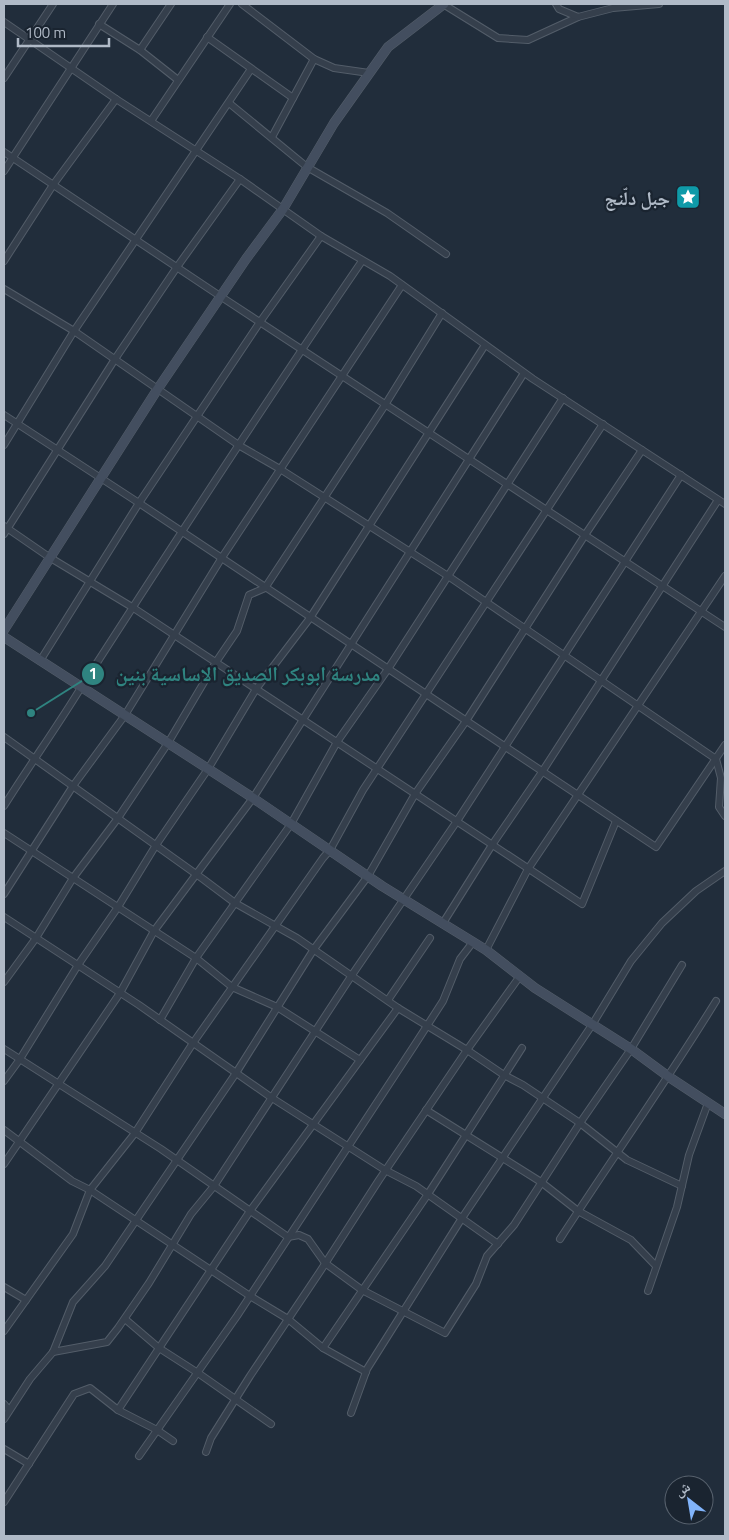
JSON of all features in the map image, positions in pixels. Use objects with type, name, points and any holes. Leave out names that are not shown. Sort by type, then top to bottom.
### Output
[{"type":"street","points":[[4,78],[53,4]]},
{"type":"street","points":[[4,170],[112,4]]},
{"type":"street","points":[[140,50],[171,4]]},
{"type":"street","points":[[151,121],[230,4]]},
{"type":"street","points":[[242,4],[314,59],[334,68],[369,73]]},
{"type":"street","points":[[4,630],[157,390],[220,296],[283,208],[334,123],[388,47],[444,4],[498,38],[528,40],[578,17],[613,8],[657,4]]},
{"type":"street","points":[[556,4],[559,10],[578,17]]},
{"type":"street","points":[[4,22],[29,41],[283,208],[321,236],[390,276],[524,373],[725,504]]},
{"type":"street","points":[[99,24],[140,50],[178,80]]},
{"type":"street","points":[[207,37],[293,98]]},
{"type":"street","points":[[272,137],[314,59]]},
{"type":"street","points":[[4,445],[74,331],[251,69]]},
{"type":"street","points":[[4,261],[53,185],[116,99]]},
{"type":"street","points":[[229,103],[307,167],[387,213],[446,254]]},
{"type":"street","points":[[4,152],[301,350],[725,627]]},
{"type":"street","points":[[240,179],[177,267],[115,359],[5,530],[132,607],[582,904],[616,821]]},
{"type":"street","points":[[40,661],[139,503],[260,322],[321,236]]},
{"type":"street","points":[[4,806],[82,688],[132,607],[240,446],[301,350],[362,261]]},
{"type":"street","points":[[4,894],[30,850],[73,786],[125,715],[222,559],[402,285]]},
{"type":"street","points":[[4,289],[74,331],[240,446],[448,576],[716,759],[723,777],[719,807],[725,816]]},
{"type":"street","points":[[4,982],[36,938],[73,878],[118,818],[168,744],[216,662],[237,631],[249,595],[265,588],[385,405],[442,313]]},
{"type":"street","points":[[4,1081],[20,1059],[78,965],[118,908],[156,845],[208,769],[256,689],[310,618],[485,344]]},
{"type":"street","points":[[4,1164],[120,993],[154,931],[253,798],[524,373]]},
{"type":"street","points":[[160,1020],[196,958],[291,824],[337,742],[388,669],[508,485],[562,398]]},
{"type":"street","points":[[4,415],[656,847],[725,744]]},
{"type":"street","points":[[4,1331],[73,1234],[90,1190],[134,1133],[193,1043],[330,850],[362,790],[602,424]]},
{"type":"street","points":[[4,1418],[30,1379],[53,1352],[73,1302],[104,1266],[136,1220],[236,1073],[314,949],[368,876],[416,794],[466,721],[585,535],[642,450]]},
{"type":"street","points":[[53,1352],[107,1342],[125,1319],[191,1214],[214,1186],[352,975],[457,821],[681,475]]},
{"type":"street","points":[[443,924],[492,845],[542,772],[718,500]]},
{"type":"street","points":[[486,950],[528,868],[725,576]]},
{"type":"street","points":[[4,637],[253,798],[368,876],[486,950],[520,976],[725,1114]]},
{"type":"street","points":[[4,737],[196,873],[234,903],[314,949],[398,1008],[523,1085],[580,1123],[628,1160],[682,1186]]},
{"type":"street","points":[[4,833],[196,958],[232,987],[277,1007],[360,1060]]},
{"type":"street","points":[[351,1413],[366,1372],[403,1312],[462,1218],[592,1025],[631,961],[662,923],[696,892],[725,871]]},
{"type":"street","points":[[4,917],[160,1020],[272,1098],[385,1170],[428,1194],[498,1244]]},
{"type":"street","points":[[388,1000],[430,938]]},
{"type":"street","points":[[139,1456],[250,1296],[427,1026],[443,1001],[460,958],[473,942]]},
{"type":"street","points":[[4,1049],[176,1160],[288,1237],[298,1235],[308,1239],[326,1263],[362,1290],[445,1333],[476,1284],[487,1256],[514,1224],[631,1049],[682,965]]},
{"type":"street","points":[[206,1452],[211,1438],[235,1399],[326,1263],[385,1170],[520,976]]},
{"type":"street","points":[[560,1239],[616,1152],[668,1077],[716,1001]]},
{"type":"street","points":[[118,1410],[250,1211],[398,1008]]},
{"type":"street","points":[[323,1348],[428,1194],[522,1048]]},
{"type":"street","points":[[648,1291],[677,1207],[689,1155],[708,1103]]},
{"type":"street","points":[[426,1110],[541,1182],[578,1211],[631,1240],[656,1266]]},
{"type":"street","points":[[4,1130],[72,1181],[90,1190],[172,1246],[288,1319],[323,1348],[366,1372]]},
{"type":"street","points":[[4,1287],[26,1300]]},
{"type":"street","points":[[125,1319],[159,1348],[271,1424]]},
{"type":"street","points":[[4,1502],[74,1394],[90,1388],[118,1410],[157,1430],[173,1441]]},
{"type":"street","points":[[4,1404],[9,1410]]},
{"type":"street","points":[[4,1449],[29,1464]]},
{"type":"place","name":"جبل دلّنج","points":[[688,197]]},
{"type":"place","name":"مدرسة ابوبكر الصديق الاساسية بنين","points":[[31,713]]}]
